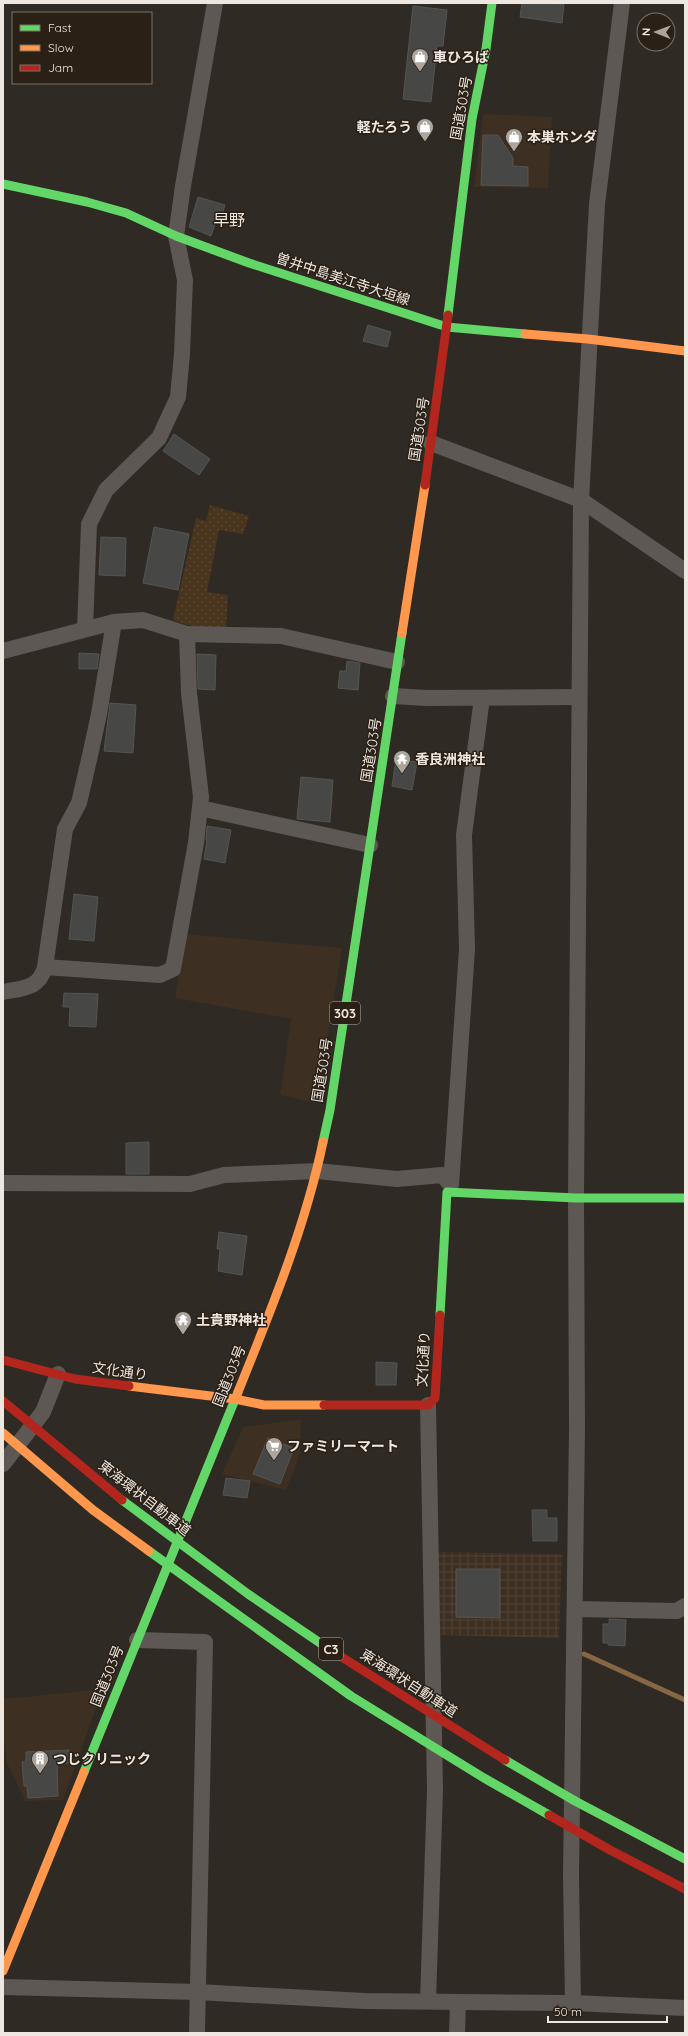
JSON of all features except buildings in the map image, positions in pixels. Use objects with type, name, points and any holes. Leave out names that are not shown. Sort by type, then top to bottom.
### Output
[{"type":"main road","name":"国道303号","points":[[3,1971],[277,1295],[317,1170],[330,1110],[431,443],[447,327],[472,119],[486,49],[492,3]]},
{"type":"main road","name":"曽井中島美江寺大垣線","points":[[3,184],[87,202],[126,213],[176,236],[249,263],[447,327],[588,339],[685,351]]},
{"type":"main road","name":"文化通り","points":[[3,1360],[58,1374],[115,1385],[235,1399],[264,1405],[428,1405],[435,1398],[447,1192],[576,1198],[685,1198]]},
{"type":"main road","name":"東海環状自動車道","points":[[3,1401],[138,1513],[265,1605],[392,1690],[512,1765],[685,1859]]},
{"type":"main road","name":"C3","points":[[3,1433],[93,1510],[222,1606],[351,1696],[484,1778],[610,1850],[685,1889]]},
{"type":"street","points":[[85,629],[89,524],[106,490],[159,438],[178,397],[182,354],[185,280],[176,236],[183,186],[215,3]]},
{"type":"street","points":[[573,2003],[571,1876],[577,1428],[576,1198],[578,697],[581,500],[588,339],[597,204],[622,3]]},
{"type":"street","points":[[431,443],[581,500],[685,571]]},
{"type":"street","points":[[3,650],[114,622],[143,620],[187,634],[280,636],[397,662]]},
{"type":"street","points":[[3,992],[29,987],[42,978],[45,967],[65,829],[79,803],[99,714],[114,622]]},
{"type":"street","points":[[45,967],[160,975],[173,970],[196,843],[201,797],[189,693],[187,634]]},
{"type":"street","points":[[393,696],[426,698],[578,697]]},
{"type":"street","points":[[3,1183],[190,1184],[224,1175],[317,1170],[397,1179],[442,1175],[451,1185],[467,949],[464,836],[482,698]]},
{"type":"street","points":[[200,808],[370,845]]},
{"type":"street","points":[[3,1464],[43,1412],[58,1374]]},
{"type":"street","points":[[428,1405],[435,1790],[428,2001]]},
{"type":"street","points":[[575,1609],[677,1611],[685,1606]]},
{"type":"street","points":[[137,1640],[205,1642],[197,2033]]},
{"type":"street","points":[[3,1987],[198,1992],[364,2001],[573,2003],[685,2008]]},
{"type":"street","points":[[458,2003],[458,2033]]},
{"type":"shaded area","name":"本巣ホンダ","points":[[483,114],[552,117],[548,188],[474,187]]},
{"type":"shaded area","points":[[210,505],[249,516],[243,534],[219,530],[207,592],[228,595],[226,629],[194,627],[173,620],[196,518],[206,521]]},
{"type":"shaded area","points":[[185,934],[342,948],[317,1103],[280,1095],[291,1019],[175,998]]},
{"type":"shaded area","points":[[301,1419],[300,1454],[286,1490],[222,1474],[243,1427]]},
{"type":"shaded area","points":[[436,1552],[562,1554],[559,1638],[438,1635]]},
{"type":"shaded area","points":[[103,1689],[63,1800],[25,1801],[7,1763],[3,1737],[3,1699]]},
{"type":"waterway","points":[[584,1654],[685,1700]]},
{"type":"traffic: fast","points":[[448,315],[472,119],[486,49],[492,3]]},
{"type":"traffic: fast","points":[[3,184],[87,202],[126,213],[176,236],[249,263],[447,327],[525,334]]},
{"type":"traffic: fast","points":[[323,1142],[330,1110],[402,633]]},
{"type":"traffic: fast","points":[[440,1315],[447,1192],[576,1198],[685,1198]]},
{"type":"traffic: fast","points":[[84,1772],[238,1392]]},
{"type":"traffic: fast","points":[[122,1500],[248,1594],[329,1649]]},
{"type":"traffic: fast","points":[[149,1551],[351,1696],[484,1778],[549,1815]]},
{"type":"traffic: fast","points":[[505,1760],[575,1801],[685,1859]]},
{"type":"traffic: slow","points":[[525,334],[588,339],[685,351]]},
{"type":"traffic: slow","points":[[402,633],[425,485]]},
{"type":"traffic: slow","points":[[238,1392],[275,1300],[297,1237],[316,1174],[323,1142]]},
{"type":"traffic: slow","points":[[129,1386],[235,1399],[264,1405],[324,1405]]},
{"type":"traffic: slow","points":[[3,1433],[93,1510],[149,1551]]},
{"type":"traffic: slow","points":[[3,1971],[84,1772]]},
{"type":"traffic: jam","points":[[425,485],[448,315]]},
{"type":"traffic: jam","points":[[324,1405],[428,1405],[435,1398],[440,1315]]},
{"type":"traffic: jam","points":[[3,1360],[75,1379],[129,1386]]},
{"type":"traffic: jam","points":[[3,1401],[122,1500]]},
{"type":"traffic: jam","points":[[329,1649],[505,1760]]},
{"type":"traffic: jam","points":[[549,1815],[610,1850],[685,1889]]},
{"type":"place","name":"車ひろば","points":[[420,72]]},
{"type":"place","name":"軽たろう","points":[[425,142]]},
{"type":"place","name":"本巣ホンダ","points":[[514,152]]},
{"type":"place","name":"香良洲神社","points":[[402,774]]},
{"type":"place","name":"土貴野神社","points":[[183,1335]]},
{"type":"place","name":"ファミリーマート","points":[[274,1461]]},
{"type":"place","name":"つじクリニック","points":[[40,1774]]},
{"type":"district","name":"早野","points":[[229,220]]}]
